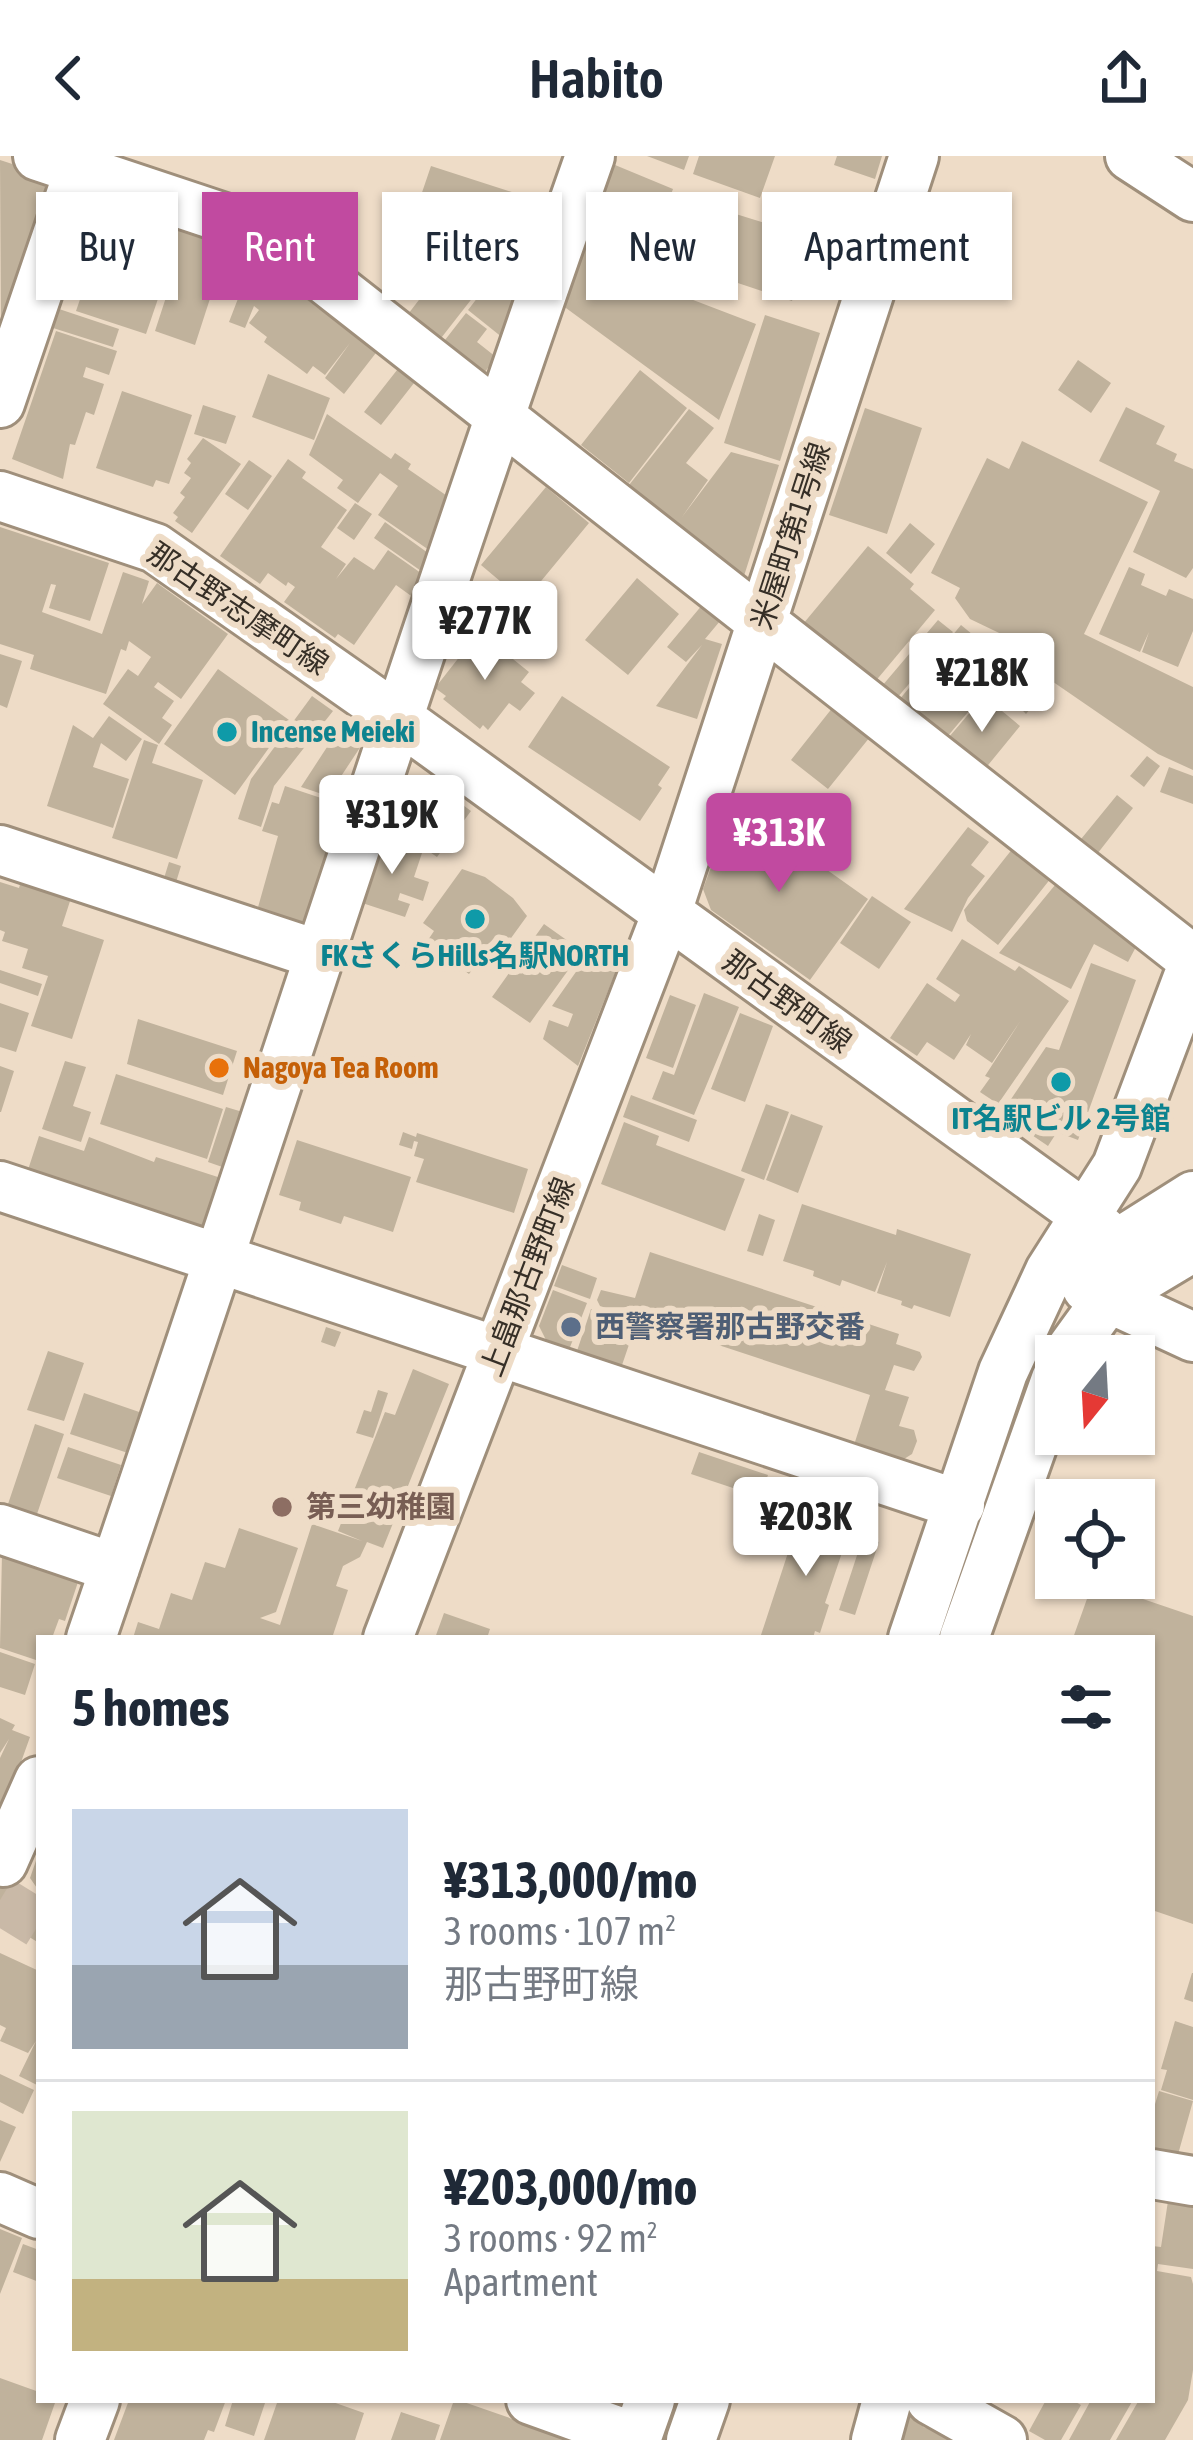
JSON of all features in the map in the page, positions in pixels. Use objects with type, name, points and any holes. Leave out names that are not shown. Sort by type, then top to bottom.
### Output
[{"type":"street","points":[[92,1635],[590,156]]},
{"type":"street","name":"米屋町第1号線","points":[[666,915],[914,156]]},
{"type":"street","points":[[1130,156],[1193,197]]},
{"type":"street","points":[[0,403],[68,160],[263,231],[1193,962],[1117,1166],[1101,1230],[1108,1298]]},
{"type":"street","name":"那古野志摩町線","points":[[0,496],[154,548],[398,718]]},
{"type":"street","name":"那古野町線","points":[[398,718],[1101,1230]]},
{"type":"street","points":[[0,850],[319,955]]},
{"type":"street","name":"上畠那古野町線","points":[[389,1635],[666,915]]},
{"type":"street","points":[[0,1186],[960,1505]]},
{"type":"street","points":[[914,1635],[1003,1372],[1050,1271],[1101,1230],[1193,1196]]},
{"type":"street","points":[[1081,1335],[1108,1298],[1193,1246]]},
{"type":"street","points":[[1050,1271],[1193,1337]]},
{"type":"street","points":[[965,1635],[1035,1438]]},
{"type":"street","points":[[0,1529],[115,1568]]},
{"type":"street","points":[[3,1862],[36,1788]]},
{"type":"street","points":[[1155,2175],[1193,2181]]},
{"type":"street","points":[[0,2197],[36,2213]]},
{"type":"street","points":[[80,2440],[94,2403]]},
{"type":"street","points":[[544,2403],[641,2426]]},
{"type":"street","points":[[691,2440],[704,2403]]},
{"type":"street","points":[[876,2440],[885,2403]]},
{"type":"street","points":[[936,2403],[1002,2440]]},
{"type":"building","points":[[647,156],[689,156],[684,170]]},
{"type":"building","points":[[699,156],[775,156],[760,198],[693,174]]},
{"type":"building","points":[[837,156],[882,156],[875,179],[834,165]]},
{"type":"building","points":[[0,160],[43,174],[48,186],[46,192],[36,192],[36,223],[1,330]]},
{"type":"building","points":[[603,160],[673,189],[672,192],[592,192]]},
{"type":"building","points":[[431,166],[512,192],[422,192]]},
{"type":"building","points":[[586,207],[586,242],[575,238]]},
{"type":"building","points":[[738,215],[762,222],[762,291],[738,283]]},
{"type":"building","points":[[178,227],[202,235],[202,300],[210,300],[195,345],[155,331],[165,300],[178,300]]},
{"type":"building","points":[[574,240],[586,242],[586,300],[693,300],[756,324],[719,420],[555,300],[562,300],[562,278]]},
{"type":"building","points":[[80,300],[158,300],[146,334],[76,311]]},
{"type":"building","points":[[237,300],[308,300],[319,309],[325,301],[379,349],[344,394],[325,378],[350,343],[325,375],[313,366],[307,374],[264,342],[267,337],[249,323],[259,310],[254,306],[245,328],[229,322]]},
{"type":"building","points":[[419,300],[471,300],[438,342],[405,318]]},
{"type":"building","points":[[476,300],[521,300],[508,342],[468,310]]},
{"type":"building","points":[[59,309],[119,329],[113,347],[53,328]]},
{"type":"building","points":[[466,313],[487,329],[477,342],[496,357],[479,380],[438,349]]},
{"type":"building","points":[[765,315],[820,333],[780,461],[724,443]]},
{"type":"building","points":[[56,331],[117,351],[109,375],[86,367],[83,377],[104,384],[94,415],[86,412],[75,445],[70,444],[63,479],[12,459]]},
{"type":"building","points":[[1078,360],[1111,383],[1091,413],[1058,390]]},
{"type":"building","points":[[401,365],[418,378],[381,425],[364,412]]},
{"type":"building","points":[[640,370],[687,408],[629,483],[581,445]]},
{"type":"building","points":[[268,374],[330,398],[314,440],[252,417]]},
{"type":"building","points":[[122,391],[192,415],[169,484],[156,480],[153,487],[96,468]]},
{"type":"building","points":[[203,405],[236,416],[226,444],[194,434]]},
{"type":"building","points":[[1126,407],[1165,426],[1156,444],[1177,454],[1174,461],[1193,469],[1193,568],[1186,578],[1133,552],[1160,491],[1099,461]]},
{"type":"building","points":[[865,408],[922,428],[887,534],[829,515]]},
{"type":"building","points":[[689,409],[714,428],[686,463],[708,480],[682,517],[731,452],[779,465],[744,576],[735,579],[622,494]]},
{"type":"building","points":[[327,414],[391,459],[395,453],[411,464],[408,469],[453,500],[437,522],[445,528],[429,550],[378,515],[398,486],[380,473],[358,503],[337,488],[343,480],[309,455]]},
{"type":"building","points":[[203,438],[241,464],[192,533],[175,521],[178,517],[173,513],[191,478],[184,473],[191,463],[187,459]]},
{"type":"building","points":[[1022,441],[1148,502],[1084,634],[1193,687],[1193,770],[1158,754],[1030,666],[1037,651],[970,619],[955,598],[960,588],[931,573],[987,458],[1009,469]]},
{"type":"building","points":[[288,459],[306,472],[302,478],[347,510],[321,547],[346,564],[336,579],[354,557],[374,570],[388,550],[428,578],[414,598],[396,585],[354,645],[338,634],[335,638],[284,602],[295,587],[288,582],[286,586],[268,573],[260,584],[220,556]]},
{"type":"building","points":[[249,460],[272,476],[248,510],[225,494]]},
{"type":"building","points":[[546,487],[589,523],[518,609],[508,601],[514,593],[481,565]]},
{"type":"building","points":[[355,503],[372,514],[354,540],[337,528]]},
{"type":"building","points":[[385,522],[435,558],[424,573],[374,538]]},
{"type":"building","points":[[910,523],[935,544],[911,574],[886,553]]},
{"type":"building","points":[[0,527],[109,563],[90,621],[49,608],[56,585],[51,584],[42,612],[102,634],[123,572],[149,581],[142,604],[157,583],[228,634],[181,699],[158,682],[154,687],[174,701],[162,718],[172,725],[159,744],[103,704],[128,669],[138,676],[151,657],[129,641],[126,651],[121,649],[106,694],[30,669],[34,655],[0,644]]},
{"type":"building","points":[[868,546],[914,584],[910,589],[935,610],[874,683],[803,624]]},
{"type":"building","points":[[1129,567],[1145,574],[1141,585],[1166,596],[1169,589],[1193,599],[1193,631],[1178,667],[1142,652],[1149,632],[1140,652],[1099,634]]},
{"type":"building","points":[[637,578],[679,614],[628,675],[585,640]]},
{"type":"building","points":[[708,598],[725,615],[705,639],[722,644],[697,719],[656,706],[702,645],[686,662],[667,647]]},
{"type":"building","points":[[938,620],[953,632],[897,698],[882,686]]},
{"type":"building","points":[[961,625],[1004,670],[1011,662],[1027,674],[1019,686],[1031,672],[1049,686],[1026,714],[994,681],[942,743],[899,700]]},
{"type":"building","points":[[483,635],[529,672],[521,682],[535,693],[520,711],[509,703],[488,730],[483,725],[480,729],[435,688],[475,637],[479,640]]},
{"type":"building","points":[[0,654],[22,661],[7,708],[0,705]]},
{"type":"building","name":"Incense Meieki","points":[[218,669],[289,720],[235,795],[164,744]]},
{"type":"building","points":[[312,696],[333,711],[274,786],[261,827],[238,819],[251,779]]},
{"type":"building","points":[[562,696],[670,767],[640,821],[528,747]]},
{"type":"building","points":[[984,696],[1020,726],[980,775],[943,744]]},
{"type":"building","points":[[837,702],[874,732],[828,789],[791,760]]},
{"type":"building","points":[[109,716],[142,739],[126,761],[101,743],[93,767],[129,779],[113,828],[47,806],[73,725],[93,738]]},
{"type":"building","points":[[344,721],[367,737],[328,796],[301,787]]},
{"type":"building","points":[[144,740],[158,745],[152,763],[203,780],[177,859],[112,838]]},
{"type":"building","points":[[1147,756],[1160,766],[1144,787],[1130,776]]},
{"type":"building","points":[[1169,767],[1193,776],[1193,804],[1160,792]]},
{"type":"building","points":[[285,786],[348,807],[311,933],[255,918],[278,836],[262,831],[272,802],[279,804]]},
{"type":"building","points":[[1117,795],[1133,808],[1094,858],[1077,844]]},
{"type":"building","points":[[452,797],[471,811],[437,857],[418,844]]},
{"type":"building","points":[[734,804],[868,899],[810,980],[711,910],[703,889]]},
{"type":"building","points":[[968,827],[989,842],[971,865],[985,876],[952,932],[904,909]]},
{"type":"building","points":[[386,834],[423,850],[414,877],[429,882],[423,901],[400,893],[398,900],[410,904],[405,917],[353,900],[367,857],[377,860]]},
{"type":"building","points":[[1017,843],[1055,873],[998,945],[967,921],[964,910]]},
{"type":"building","points":[[169,862],[181,866],[173,892],[161,888]]},
{"type":"building","name":"FKさくらHills名駅NORTH","points":[[462,869],[485,877],[513,898],[527,916],[488,970],[478,962],[469,974],[438,951],[434,958],[422,949],[434,931],[423,923]]},
{"type":"building","points":[[23,874],[71,898],[62,926],[104,940],[72,1039],[31,1026],[48,976],[22,968],[28,949],[2,941],[0,882],[19,888]]},
{"type":"building","points":[[1060,879],[1138,943],[1128,962],[1094,944],[1071,989],[999,953]]},
{"type":"building","points":[[872,896],[911,922],[879,969],[840,943]]},
{"type":"building","points":[[544,924],[582,951],[530,1023],[492,997]]},
{"type":"building","points":[[962,939],[1015,971],[1019,966],[1069,1001],[998,1104],[980,1092],[1021,1020],[992,1063],[966,1045],[971,1034],[954,1060],[927,1042],[917,1056],[890,1038],[927,983],[955,1002],[960,995],[936,979]]},
{"type":"building","points":[[585,959],[616,971],[578,1066],[543,1039],[549,1020],[568,1027],[573,1014],[552,1006]]},
{"type":"building","name":"IT名駅ビル 2号館","points":[[1091,963],[1136,980],[1078,1140],[1057,1132],[1048,1146],[1001,1114],[1046,1047],[1059,1050]]},
{"type":"building","points":[[0,970],[42,984],[38,996],[0,983]]},
{"type":"building","points":[[704,993],[739,1007],[694,1115],[652,1099],[663,1071],[674,1075]]},
{"type":"building","points":[[670,995],[696,1005],[673,1068],[646,1058]]},
{"type":"building","points":[[0,1003],[29,1013],[16,1052],[0,1047]]},
{"type":"building","points":[[740,1013],[773,1026],[745,1102],[711,1089]]},
{"type":"building","points":[[138,1019],[237,1051],[223,1095],[127,1064]]},
{"type":"building","points":[[65,1061],[86,1067],[73,1106],[91,1112],[81,1142],[42,1129]]},
{"type":"building","points":[[0,1066],[14,1071],[1,1112],[0,1112]]},
{"type":"building","points":[[116,1074],[223,1109],[207,1159],[100,1124]]},
{"type":"building","points":[[631,1095],[697,1120],[689,1142],[623,1117]]},
{"type":"building","points":[[766,1104],[789,1112],[764,1180],[741,1171]]},
{"type":"building","points":[[226,1107],[246,1113],[228,1169],[208,1162]]},
{"type":"building","points":[[791,1114],[823,1126],[798,1193],[766,1180]]},
{"type":"building","points":[[624,1122],[659,1136],[656,1145],[745,1179],[725,1231],[601,1184]]},
{"type":"building","points":[[403,1132],[528,1169],[514,1213],[416,1182],[424,1159],[414,1156],[418,1142],[414,1141],[412,1149],[399,1145]]},
{"type":"building","points":[[39,1136],[84,1151],[89,1137],[154,1162],[156,1157],[224,1179],[204,1234],[107,1202],[109,1196],[73,1184],[70,1191],[26,1176]]},
{"type":"building","points":[[297,1140],[411,1177],[393,1232],[344,1216],[341,1224],[299,1210],[301,1202],[279,1195]]},
{"type":"building","points":[[802,1204],[971,1254],[950,1317],[914,1305],[912,1309],[877,1293],[887,1262],[875,1292],[842,1280],[840,1286],[783,1261]]},
{"type":"building","points":[[759,1214],[775,1220],[763,1256],[747,1251]]},
{"type":"building","points":[[650,1252],[899,1334],[896,1344],[922,1357],[914,1371],[894,1365],[885,1390],[909,1397],[899,1426],[914,1430],[917,1441],[912,1454],[904,1459],[889,1457],[854,1445],[870,1395],[600,1306],[601,1290],[635,1298]]},
{"type":"building","points":[[562,1265],[597,1278],[590,1299],[554,1286]]},
{"type":"building","points":[[553,1290],[587,1303],[567,1355],[550,1348],[539,1326]]},
{"type":"building","points":[[591,1309],[636,1324],[621,1368],[576,1354]]},
{"type":"building","points":[[326,1327],[341,1332],[335,1347],[321,1342]]},
{"type":"building","points":[[48,1351],[84,1363],[64,1421],[27,1410]]},
{"type":"building","points":[[413,1369],[449,1384],[383,1548],[367,1542],[360,1557],[343,1566],[336,1586],[348,1590],[333,1635],[134,1635],[138,1622],[159,1629],[171,1593],[192,1600],[205,1562],[225,1568],[239,1528],[298,1548],[276,1612],[260,1618],[280,1625],[312,1524],[362,1541],[338,1531],[385,1412],[395,1415]]},
{"type":"building","points":[[378,1390],[388,1393],[373,1438],[356,1433],[364,1410],[371,1412]]},
{"type":"building","points":[[84,1393],[145,1414],[131,1454],[70,1434]]},
{"type":"building","points":[[35,1424],[64,1434],[36,1517],[7,1507]]},
{"type":"building","points":[[68,1447],[121,1465],[111,1496],[57,1478]]},
{"type":"building","points":[[699,1452],[768,1475],[760,1497],[691,1474]]},
{"type":"building","points":[[802,1510],[851,1526],[820,1633],[761,1635]]},
{"type":"building","points":[[863,1537],[879,1542],[855,1615],[839,1610]]},
{"type":"building","points":[[2,1553],[79,1579],[65,1621],[59,1619],[53,1635],[36,1635],[36,1660],[0,1648]]},
{"type":"building","points":[[1087,1599],[1143,1599],[1193,1616],[1193,1924],[1155,1911],[1155,1635],[1074,1635]]},
{"type":"building","points":[[444,1613],[490,1629],[488,1635],[436,1635]]},
{"type":"building","points":[[0,1652],[35,1664],[25,1695],[0,1687]]},
{"type":"building","points":[[0,1718],[15,1725],[12,1730],[30,1737],[20,1765],[25,1767],[0,1825],[0,1758],[9,1739],[0,1753]]},
{"type":"building","points":[[0,1860],[21,1872],[18,1885],[36,1897],[36,1941],[0,1919]]},
{"type":"building","points":[[0,1953],[36,1970],[36,2041],[28,2053],[0,2041],[6,2028],[0,2025]]},
{"type":"building","points":[[1193,1973],[1193,2002],[1184,1999]]},
{"type":"building","points":[[1175,2021],[1193,2027],[1193,2100],[1161,2090],[1167,2070],[1161,2069]]},
{"type":"building","points":[[36,2041],[36,2084],[19,2076]]},
{"type":"building","points":[[0,2074],[34,2090],[23,2114],[0,2102]]},
{"type":"building","points":[[1159,2091],[1193,2101],[1177,2158],[1155,2151]]},
{"type":"building","points":[[0,2120],[16,2127],[0,2162]]},
{"type":"building","points":[[1168,2201],[1193,2205],[1193,2269],[1158,2264],[1157,2271],[1191,2277],[1193,2284],[1193,2370],[1188,2400],[1165,2440],[1116,2440],[1137,2403],[1155,2403],[1155,2246],[1161,2247]]},
{"type":"building","points":[[0,2229],[22,2238],[0,2294]]},
{"type":"building","points":[[23,2244],[36,2249],[36,2281],[13,2272]]},
{"type":"building","points":[[0,2378],[36,2391],[36,2403],[55,2403],[42,2440],[0,2440]]},
{"type":"building","points":[[128,2403],[225,2403],[214,2432],[208,2430],[204,2440],[114,2440]]},
{"type":"building","points":[[232,2403],[265,2403],[254,2436],[225,2426]]},
{"type":"building","points":[[277,2403],[336,2403],[364,2413],[355,2440],[264,2440]]},
{"type":"building","points":[[453,2403],[467,2403],[573,2440],[440,2440]]},
{"type":"building","points":[[1044,2403],[1081,2405],[1061,2440],[1045,2440],[1029,2431]]},
{"type":"building","points":[[1089,2403],[1131,2403],[1110,2440],[1069,2440]]},
{"type":"building","points":[[401,2412],[440,2425],[435,2440],[391,2440]]},
{"type":"building","points":[[905,2415],[925,2422],[923,2427],[976,2440],[896,2440]]},
{"type":"tunnel","points":[[0,1900],[36,1922]]},
{"type":"place","name":"Incense Meieki","points":[[227,732]]},
{"type":"place","name":"FKさくらHills名駅NORTH","points":[[475,919]]},
{"type":"place","name":"Nagoya Tea Room","points":[[219,1068]]},
{"type":"place","name":"IT名駅ビル 2号館","points":[[1061,1082]]},
{"type":"place","name":"西警察署那古野交番","points":[[571,1327]]},
{"type":"place","name":"第三幼稚園","points":[[282,1507]]}]
